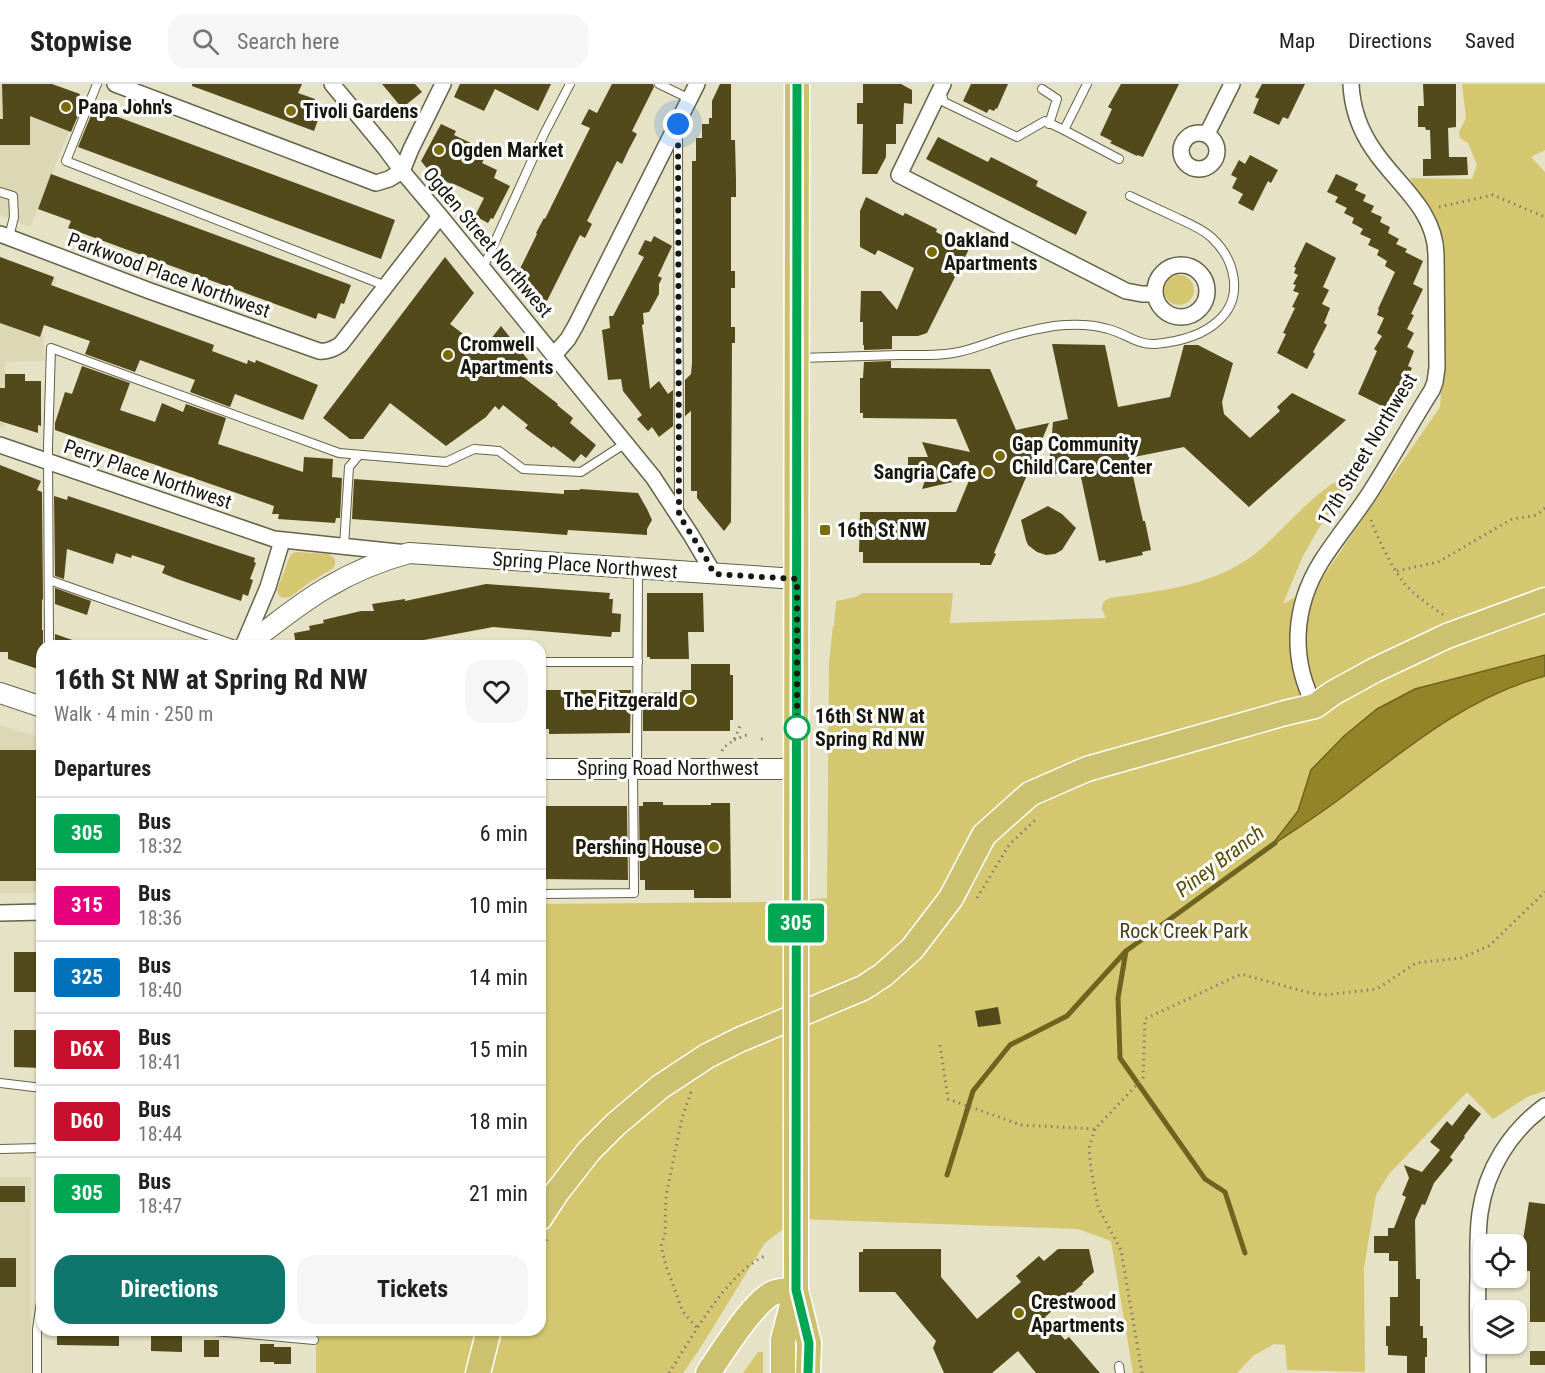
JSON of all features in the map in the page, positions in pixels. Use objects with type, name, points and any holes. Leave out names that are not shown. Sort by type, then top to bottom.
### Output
[{"type":"main road","points":[[797,84],[796,1290],[809,1343],[808,1373]]},
{"type":"main road","points":[[546,1224],[562,1185],[589,1151],[616,1124],[660,1087],[707,1056],[739,1040],[863,988],[883,975],[912,949],[944,908],[984,835],[1030,794],[1087,769],[1315,706],[1343,687],[1395,659],[1466,628],[1545,600]]},
{"type":"main road","points":[[708,1373],[765,1298],[779,1291],[796,1290]]},
{"type":"main road","points":[[783,1373],[783,1340],[796,1290]]},
{"type":"main road","points":[[478,1373],[487,1336]]},
{"type":"street","points":[[115,84],[376,183],[389,179],[402,171],[443,84]]},
{"type":"street","name":"Ogden Street Northwest","points":[[332,84],[626,443],[679,515],[714,574]]},
{"type":"street","points":[[555,356],[576,325],[697,84]]},
{"type":"street","points":[[1207,134],[1232,84]]},
{"type":"street","name":"17th Street Northwest","points":[[1315,706],[1304,684],[1299,660],[1298,633],[1307,592],[1321,562],[1364,501],[1432,390],[1437,368],[1436,242],[1429,220],[1368,142],[1356,114],[1351,84]]},
{"type":"street","points":[[938,86],[899,175],[1126,291],[1155,294]]},
{"type":"street","points":[[386,286],[441,216]]},
{"type":"street","name":"Parkwood Place Northwest","points":[[5,236],[205,311],[325,352],[341,345],[386,286]]},
{"type":"street","name":"Perry Place Northwest","points":[[0,445],[282,541]]},
{"type":"street","name":"Spring Place Northwest","points":[[246,640],[268,587],[282,541],[409,553],[797,579]]},
{"type":"street","name":"Spring Place Northwest","points":[[252,640],[327,587],[388,559],[409,553]]},
{"type":"street","points":[[0,693],[36,705]]},
{"type":"street","name":"Spring Road Northwest","points":[[546,769],[797,769]]},
{"type":"street","points":[[0,913],[36,912]]},
{"type":"street","points":[[1478,1373],[1478,1229],[1482,1201],[1491,1173],[1504,1148],[1522,1125],[1545,1106]]},
{"type":"lane","points":[[97,84],[66,161],[386,286]]},
{"type":"lane","points":[[483,268],[544,134],[570,84]]},
{"type":"lane","points":[[659,84],[690,99]]},
{"type":"lane","points":[[1064,130],[1087,84]]},
{"type":"lane","points":[[938,86],[944,102],[1017,137],[1045,121],[1119,159]]},
{"type":"lane","points":[[1042,89],[1057,99],[1049,123]]},
{"type":"lane","points":[[678,124],[679,515]]},
{"type":"lane","points":[[0,192],[13,196],[14,217],[5,236]]},
{"type":"lane","points":[[797,358],[953,353],[1034,330],[1073,325],[1107,328],[1137,342],[1147,344],[1166,343],[1207,329],[1218,321],[1232,301],[1234,279],[1228,259],[1212,238],[1197,227],[1130,196]]},
{"type":"lane","points":[[49,640],[48,462],[51,348],[339,453],[446,462],[474,449],[499,451],[523,469],[581,472],[626,443]]},
{"type":"lane","points":[[344,546],[349,467],[359,455]]},
{"type":"lane","points":[[546,894],[634,893],[638,568]]},
{"type":"lane","points":[[49,580],[221,640]]},
{"type":"lane","points":[[546,662],[638,662]]},
{"type":"lane","points":[[0,1083],[36,1088]]},
{"type":"lane","points":[[0,1149],[36,1148]]},
{"type":"lane","points":[[36,1373],[37,1336]]},
{"type":"lane","points":[[270,1336],[314,1340]]},
{"type":"path","points":[[1422,210],[1493,195],[1545,217]]},
{"type":"path","points":[[1364,501],[1376,535],[1404,584],[1434,609],[1466,628]]},
{"type":"path","points":[[1396,571],[1438,562],[1512,519],[1537,515],[1545,508]]},
{"type":"path","points":[[734,740],[740,726]]},
{"type":"path","points":[[722,751],[734,740],[749,734]]},
{"type":"path","points":[[974,902],[1009,845],[1040,815]]},
{"type":"path","points":[[1142,1373],[1121,1250],[1098,1207],[1090,1169],[1089,1148],[1095,1129],[1143,1078],[1145,1019],[1241,974],[1324,996],[1377,989],[1416,963],[1461,958],[1489,946],[1545,892]]},
{"type":"path","points":[[940,1045],[948,1099],[1021,1125],[1095,1129]]},
{"type":"path","points":[[692,1091],[682,1118],[666,1196],[665,1234],[661,1246],[682,1312],[698,1329]]},
{"type":"path","points":[[669,1373],[718,1299],[741,1272],[765,1256]]},
{"type":"shaded area","points":[[0,84],[47,84],[83,97],[30,227],[0,215]]},
{"type":"shaded area","points":[[0,256],[57,279],[43,315],[44,361],[5,362],[5,428],[0,427]]},
{"type":"shaded area","points":[[1545,655],[1545,676],[1490,696],[1440,725],[1328,808],[1271,846],[1298,811],[1311,770],[1344,736],[1377,709],[1415,689]]},
{"type":"shaded area","points":[[0,725],[36,736],[36,893],[0,893]]},
{"type":"shaded area","points":[[0,1177],[31,1177],[31,1373],[0,1373]]},
{"type":"green space","name":"Rock Creek Park","points":[[1462,84],[1545,84],[1545,150],[1531,157],[1545,172],[1545,1091],[1527,1097],[1493,1119],[1467,1092],[1389,1174],[1376,1195],[1364,1268],[1365,1372],[1287,1370],[1285,1345],[1274,1344],[1253,1356],[1237,1373],[1133,1373],[1111,1241],[1078,1229],[796,1219],[765,1243],[683,1373],[316,1373],[316,1336],[546,1336],[546,904],[770,902],[827,898],[829,663],[836,601],[856,597],[862,593],[953,593],[950,623],[1106,618],[1102,609],[1103,602],[1110,598],[1186,585],[1221,574],[1238,565],[1255,554],[1314,498],[1338,481],[1347,478],[1342,494],[1302,558],[1283,604],[1318,584],[1440,407],[1445,337],[1444,246],[1410,178],[1472,179],[1477,165],[1468,143],[1460,138],[1459,132],[1466,118]]},
{"type":"green space","points":[[1179,275],[1185,276],[1193,284],[1193,296],[1185,304],[1179,305],[1173,304],[1165,296],[1164,290],[1165,284],[1173,276]]},
{"type":"green space","points":[[297,552],[329,554],[335,559],[335,565],[290,597],[283,598],[279,596],[277,590],[290,556]]},
{"type":"green space","points":[[758,1352],[763,1352],[763,1373],[743,1373]]},
{"type":"building","points":[[2,84],[52,84],[80,94],[77,102],[83,104],[71,132],[30,116],[30,145],[0,145],[0,119],[3,119]]},
{"type":"building","name":"Tivoli Gardens","points":[[192,84],[302,84],[298,93],[315,99],[314,102],[323,106],[314,131],[192,86]]},
{"type":"building","points":[[382,84],[415,84],[422,92],[402,108]]},
{"type":"building","points":[[460,84],[551,84],[538,111],[495,89],[484,111],[454,97]]},
{"type":"building","points":[[612,84],[653,84],[654,87],[632,131],[637,134],[622,164],[617,161],[587,221],[592,224],[585,238],[580,235],[547,301],[532,294],[534,291],[519,284],[521,279],[516,277],[590,128],[581,124],[589,109],[597,113]]},
{"type":"building","points":[[720,84],[731,84],[731,140],[735,140],[736,180],[736,197],[731,197],[731,271],[735,271],[735,288],[731,288],[731,327],[735,327],[735,343],[732,343],[731,522],[724,531],[697,498],[697,491],[691,491],[691,411],[685,416],[685,380],[691,374],[692,363],[692,161],[696,161],[696,138],[702,138],[702,124],[709,124],[709,118],[712,118],[712,101]]},
{"type":"building","points":[[863,84],[901,84],[912,90],[912,104],[904,103],[903,124],[896,124],[896,144],[886,144],[886,157],[877,174],[862,174],[863,124],[857,124],[857,103],[863,103]]},
{"type":"building","points":[[971,84],[1008,84],[997,109],[994,111],[989,109],[987,113],[963,101]]},
{"type":"building","points":[[1121,84],[1179,84],[1143,157],[1110,143],[1112,141],[1100,135],[1112,109],[1108,107]]},
{"type":"building","points":[[1262,84],[1305,84],[1288,119],[1283,117],[1279,125],[1253,113],[1259,99],[1255,97]]},
{"type":"building","points":[[1423,84],[1456,84],[1456,127],[1448,128],[1449,157],[1467,157],[1468,175],[1423,176],[1423,159],[1431,159],[1430,130],[1418,127],[1418,106],[1424,106]]},
{"type":"building","points":[[94,108],[395,220],[381,259],[78,147]]},
{"type":"building","points":[[441,124],[456,131],[454,135],[473,144],[470,149],[485,157],[482,163],[497,170],[494,178],[510,186],[493,219],[491,218],[488,223],[475,216],[484,198],[433,176],[421,161]]},
{"type":"building","points":[[938,137],[988,162],[991,157],[1003,163],[1038,181],[1036,186],[1087,212],[1076,235],[926,159]]},
{"type":"building","points":[[1250,155],[1278,170],[1271,183],[1268,181],[1253,211],[1238,203],[1243,194],[1232,188],[1237,178],[1231,175],[1239,160],[1245,164]]},
{"type":"building","points":[[51,174],[351,285],[344,304],[341,303],[335,319],[318,313],[316,319],[68,228],[71,221],[38,209]]},
{"type":"building","points":[[1336,174],[1358,184],[1355,190],[1366,195],[1363,201],[1374,206],[1371,212],[1382,217],[1380,222],[1390,227],[1388,233],[1399,239],[1396,244],[1407,249],[1405,252],[1423,261],[1413,284],[1423,289],[1411,314],[1414,315],[1407,329],[1414,333],[1407,347],[1414,351],[1408,366],[1412,368],[1397,396],[1393,394],[1386,408],[1358,394],[1377,351],[1374,349],[1382,336],[1377,333],[1384,318],[1377,315],[1378,309],[1395,272],[1385,266],[1387,261],[1377,255],[1379,250],[1368,245],[1371,239],[1360,234],[1363,229],[1352,223],[1354,218],[1344,213],[1347,208],[1335,202],[1338,197],[1327,192]]},
{"type":"building","name":"Oakland Apartments","points":[[866,197],[903,216],[905,213],[937,229],[936,232],[969,249],[927,333],[918,336],[892,336],[892,349],[864,350],[863,322],[860,322],[861,291],[881,291],[897,310],[914,268],[878,250],[875,255],[860,247],[860,211]]},
{"type":"building","points":[[654,236],[672,246],[658,276],[662,278],[659,284],[659,294],[649,312],[643,313],[644,324],[642,325],[650,389],[659,381],[668,394],[673,390],[673,426],[659,437],[652,427],[648,431],[637,419],[642,415],[623,391],[621,379],[608,380],[602,330],[610,328],[609,316],[613,316],[644,257],[638,254],[645,240],[651,242]]},
{"type":"building","points":[[1306,242],[1336,258],[1323,287],[1329,290],[1322,304],[1330,308],[1324,323],[1327,325],[1307,369],[1277,353],[1286,334],[1283,333],[1295,308],[1292,307],[1299,293],[1293,291],[1296,285],[1293,284],[1298,275],[1294,273],[1296,268],[1294,267]]},
{"type":"building","points":[[0,257],[54,277],[51,285],[214,345],[212,351],[247,364],[248,360],[255,363],[256,360],[318,385],[303,420],[235,394],[230,407],[190,392],[195,380],[140,360],[135,372],[85,354],[90,341],[44,325],[40,337],[0,323]]},
{"type":"building","name":"Cromwell Apartments","points":[[445,257],[474,293],[450,324],[483,349],[501,326],[529,361],[519,374],[558,404],[573,418],[570,423],[596,445],[586,458],[581,454],[574,462],[553,446],[552,448],[525,428],[528,425],[503,405],[499,410],[495,406],[486,417],[446,446],[390,403],[363,439],[350,439],[323,418]]},
{"type":"building","points":[[1052,344],[1105,345],[1118,407],[1170,397],[1184,345],[1198,345],[1233,363],[1222,402],[1224,414],[1250,438],[1280,411],[1277,407],[1292,393],[1346,420],[1249,507],[1184,447],[1129,458],[1151,550],[1142,552],[1143,555],[1106,563],[1105,560],[1099,561],[1079,468],[1048,476],[1053,422],[1068,419]]},
{"type":"building","points":[[891,361],[891,368],[990,369],[1016,430],[1049,423],[991,565],[980,565],[980,563],[863,563],[863,552],[859,552],[860,512],[956,512],[970,478],[922,489],[928,472],[908,472],[908,457],[928,457],[922,442],[970,452],[956,419],[863,418],[863,413],[860,413],[860,378],[863,378],[864,362]]},
{"type":"building","points":[[82,366],[130,383],[120,410],[155,422],[162,403],[183,412],[186,404],[226,418],[218,444],[303,472],[304,457],[333,459],[332,477],[342,478],[340,518],[336,518],[335,523],[278,519],[279,514],[272,514],[274,506],[55,430],[65,392],[72,394]]},
{"type":"building","points":[[5,374],[25,374],[25,381],[41,381],[41,426],[38,425],[38,433],[0,421],[0,388],[5,388]]},
{"type":"building","points":[[0,465],[41,481],[37,490],[42,492],[43,640],[36,640],[36,668],[8,659],[8,652],[0,652]]},
{"type":"building","points":[[354,479],[564,494],[564,490],[580,489],[638,493],[652,520],[647,529],[647,535],[568,530],[567,535],[352,519]]},
{"type":"building","points":[[54,496],[67,500],[68,496],[255,558],[256,563],[250,579],[253,580],[248,596],[243,594],[241,601],[162,573],[165,566],[132,555],[131,558],[116,553],[113,564],[67,549],[64,579],[55,576]]},
{"type":"building","points":[[1048,506],[1062,514],[1076,528],[1062,550],[1046,555],[1028,545],[1021,520]]},
{"type":"building","points":[[486,584],[610,593],[609,599],[613,599],[612,613],[621,614],[620,632],[612,632],[611,637],[493,627],[424,640],[295,640],[294,633],[310,630],[309,626],[324,623],[323,620],[361,611],[374,611],[372,604],[405,599],[405,601]]},
{"type":"building","points":[[55,588],[91,601],[87,615],[55,604]]},
{"type":"building","points":[[647,593],[703,593],[704,632],[688,632],[689,659],[650,659],[647,657]]},
{"type":"building","points":[[55,634],[72,640],[55,640]]},
{"type":"building","name":"The Fitzgerald","points":[[691,664],[730,664],[730,675],[733,675],[733,720],[730,720],[730,731],[643,731],[643,693],[691,690]]},
{"type":"building","points":[[546,690],[631,690],[630,733],[549,734],[549,729],[546,729]]},
{"type":"building","points":[[0,750],[36,750],[36,881],[0,881]]},
{"type":"building","name":"Pershing House","points":[[643,802],[663,802],[663,805],[730,803],[731,898],[694,898],[694,890],[645,890],[645,880],[640,880],[639,806],[643,806]]},
{"type":"building","points":[[546,806],[627,806],[628,880],[546,879]]},
{"type":"building","points":[[14,952],[36,952],[36,992],[14,992]]},
{"type":"building","points":[[998,1007],[1001,1024],[978,1027],[975,1011]]},
{"type":"building","points":[[14,1030],[36,1030],[36,1068],[14,1067]]},
{"type":"building","points":[[1469,1104],[1481,1114],[1450,1157],[1453,1160],[1434,1183],[1425,1205],[1422,1204],[1415,1220],[1416,1279],[1420,1279],[1420,1326],[1423,1326],[1423,1338],[1427,1338],[1427,1357],[1425,1357],[1425,1373],[1407,1373],[1407,1356],[1388,1355],[1388,1346],[1386,1346],[1386,1326],[1390,1326],[1390,1297],[1398,1297],[1398,1261],[1389,1261],[1389,1253],[1374,1253],[1374,1236],[1388,1236],[1388,1228],[1394,1228],[1406,1197],[1402,1195],[1409,1178],[1404,1165],[1422,1172],[1440,1150],[1430,1142],[1447,1121],[1452,1126]]},
{"type":"building","points":[[0,1186],[25,1186],[25,1202],[0,1202]]},
{"type":"building","points":[[1529,1202],[1545,1204],[1545,1322],[1530,1322],[1530,1271],[1527,1271],[1527,1234],[1524,1234]]},
{"type":"building","name":"Crestwood Apartments","points":[[863,1249],[941,1249],[941,1277],[977,1319],[1021,1282],[1016,1276],[1039,1256],[1044,1261],[1058,1249],[1089,1249],[1094,1272],[1045,1317],[1065,1340],[1069,1337],[1100,1373],[1036,1373],[1018,1351],[992,1373],[944,1373],[933,1348],[936,1341],[895,1292],[859,1292],[859,1252],[863,1252]]},
{"type":"building","points":[[0,1258],[16,1258],[16,1287],[0,1287]]},
{"type":"building","points":[[57,1336],[119,1336],[119,1346],[57,1345]]},
{"type":"building","points":[[151,1336],[182,1336],[182,1352],[151,1351]]},
{"type":"building","points":[[204,1340],[219,1340],[219,1357],[204,1357]]},
{"type":"building","points":[[260,1344],[291,1347],[291,1364],[260,1362]]},
{"type":"building","points":[[1530,1351],[1545,1351],[1545,1365],[1530,1365]]},
{"type":"waterway","name":"Piney Branch","points":[[947,1175],[973,1091],[1010,1045],[1067,1016],[1126,951],[1275,843]]},
{"type":"waterway","points":[[1126,951],[1118,998],[1120,1058],[1205,1179],[1225,1192],[1245,1253]]},
{"type":"bus line","name":"305","points":[[797,84],[796,1290],[809,1343],[808,1373]]},
{"type":"place","name":"Papa John's","points":[[66,107]]},
{"type":"place","name":"Tivoli Gardens","points":[[291,111]]},
{"type":"place","name":"Ogden Market","points":[[439,150]]},
{"type":"place","name":"Oakland Apartments","points":[[932,252]]},
{"type":"place","name":"Cromwell Apartments","points":[[448,355]]},
{"type":"place","name":"Gap Community Child Care Center","points":[[1000,456]]},
{"type":"place","name":"Sangria Cafe","points":[[988,472]]},
{"type":"place","name":"16th St NW","points":[[825,530]]},
{"type":"place","name":"The Fitzgerald","points":[[690,700]]},
{"type":"place","name":"16th St NW at Spring Rd NW","points":[[797,728]]},
{"type":"place","name":"Pershing House","points":[[714,847]]},
{"type":"place","name":"Crestwood Apartments","points":[[1019,1313]]},
{"type":"route","points":[[678,124],[679,515],[714,574],[797,579],[797,728]]}]
